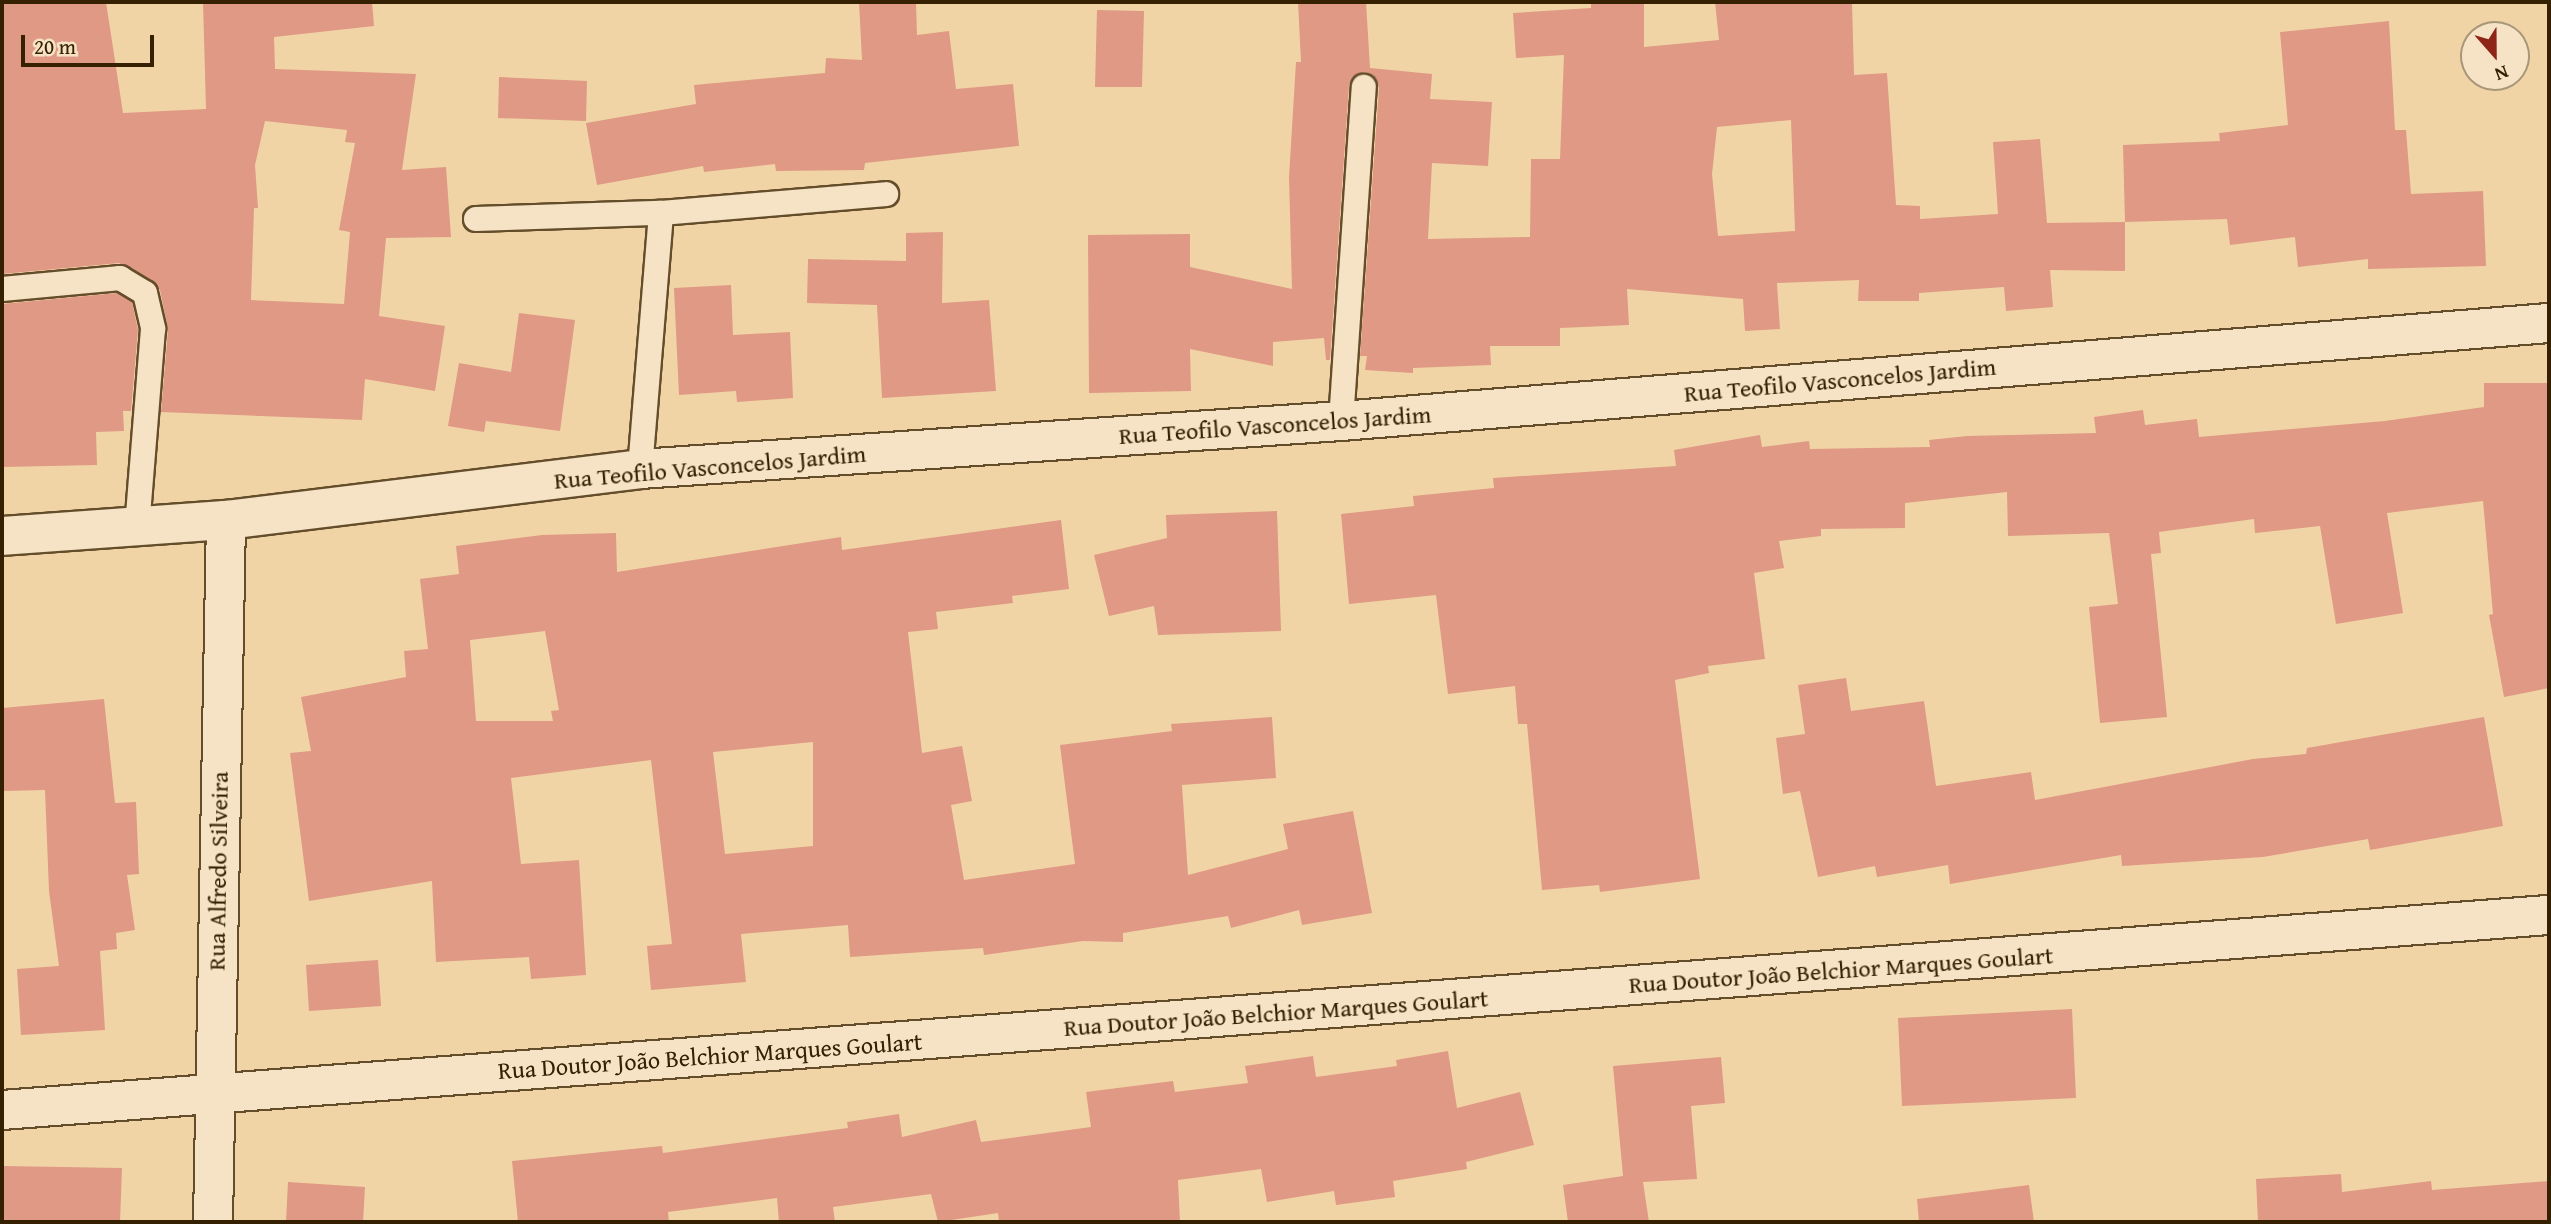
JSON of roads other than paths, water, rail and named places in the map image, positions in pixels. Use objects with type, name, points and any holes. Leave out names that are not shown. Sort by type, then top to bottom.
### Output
[{"type":"street","name":"Rua Teofilo Vasconcelos Jardim","points":[[2,536],[226,520],[640,469],[1341,421],[2549,323]]},
{"type":"street","name":"Rua Alfredo Silveira","points":[[213,1222],[213,1094],[226,520]]},
{"type":"street","name":"Rua Doutor João Belchior Marques Goulart","points":[[2,1110],[2549,915]]},
{"type":"lane","points":[[1341,421],[1364,87]]},
{"type":"lane","points":[[476,219],[661,213],[886,194]]},
{"type":"lane","points":[[640,469],[661,213]]},
{"type":"lane","points":[[2,289],[120,278],[145,293],[153,329],[137,526]]}]
